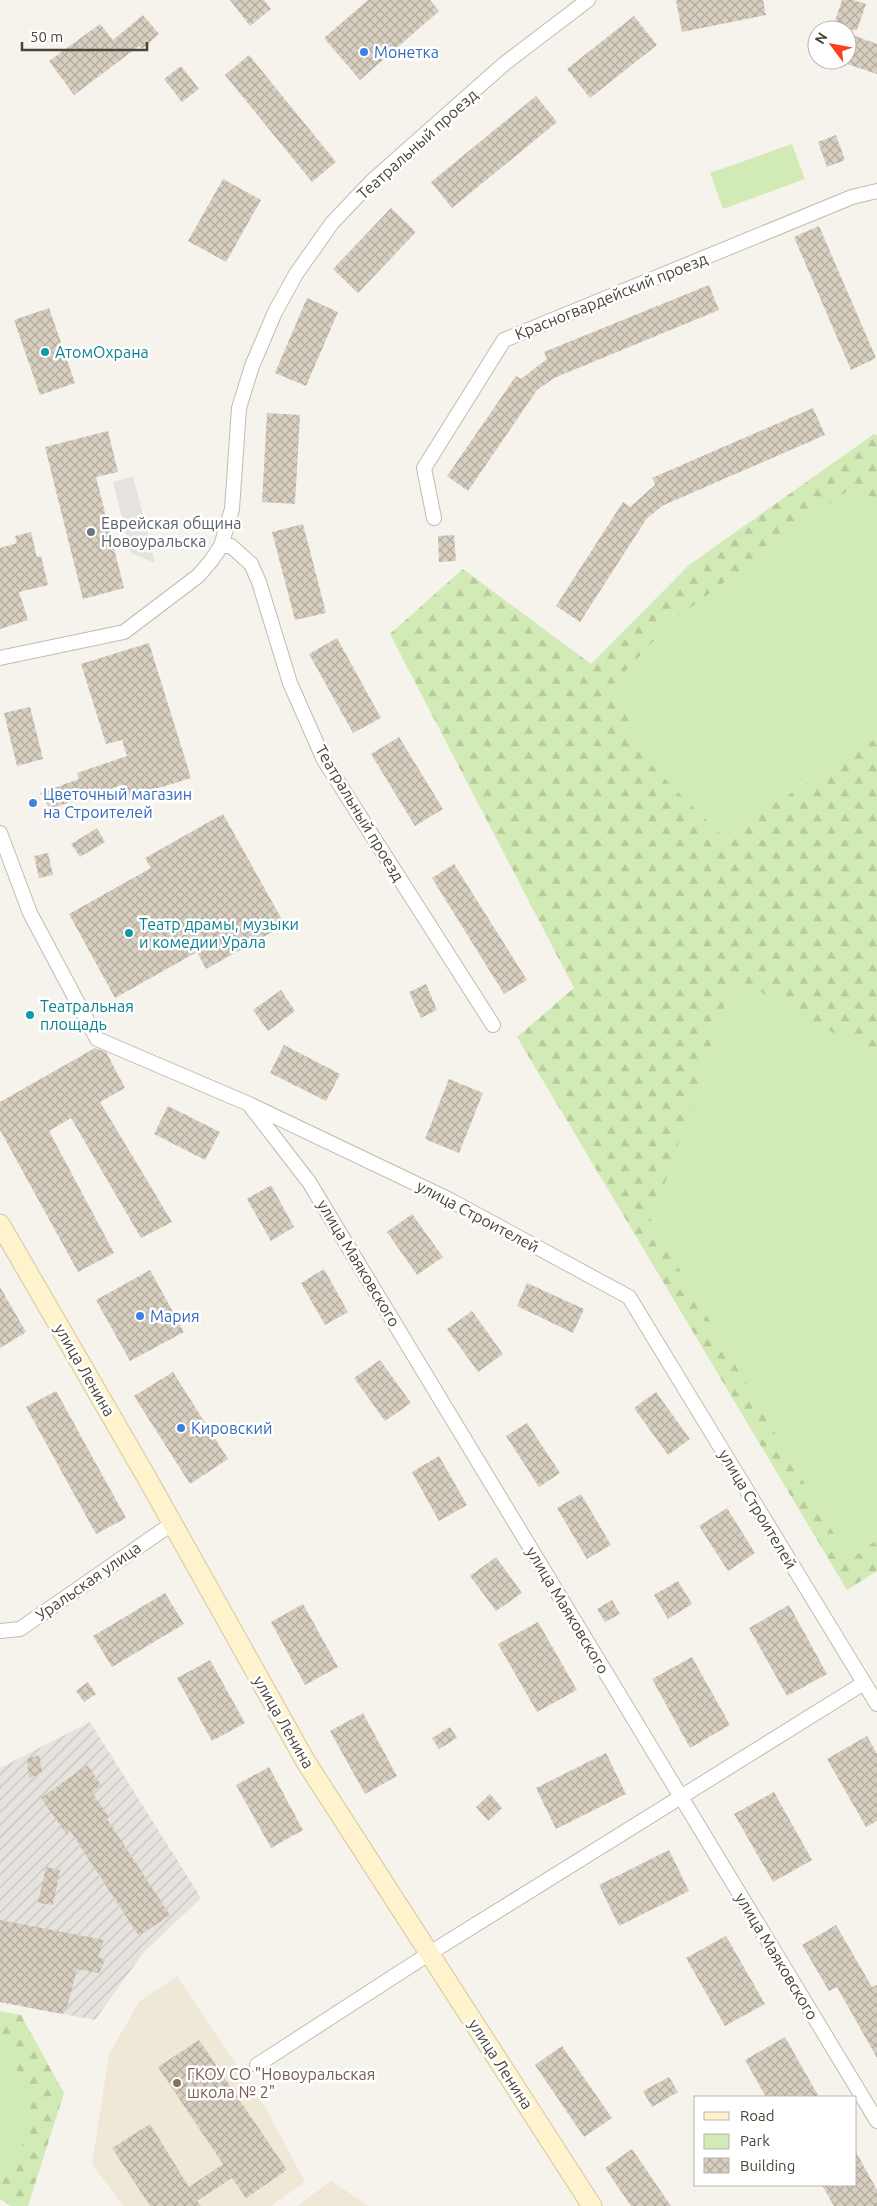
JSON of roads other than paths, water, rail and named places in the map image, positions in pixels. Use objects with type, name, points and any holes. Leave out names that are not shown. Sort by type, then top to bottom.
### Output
[{"type":"main road","name":"улица Ленина","points":[[0,1224],[173,1523],[306,1762],[592,2206]]},
{"type":"street","name":"Театральный проезд","points":[[0,658],[124,632],[198,576],[211,562],[221,546],[232,509],[239,408],[252,366],[271,321],[296,274],[332,223],[372,181],[504,64],[588,0]]},
{"type":"street","name":"Красногвардейский проезд","points":[[434,518],[424,468],[504,340],[852,197],[877,191]]},
{"type":"street","name":"Театральный проезд","points":[[221,546],[231,546],[251,564],[259,582],[290,683],[324,760],[493,1025]]},
{"type":"street","name":"улица Строителей","points":[[0,833],[30,913],[98,1039],[249,1104],[448,1199],[629,1297],[877,1704]]},
{"type":"street","name":"улица Маяковского","points":[[249,1104],[310,1182],[877,2121]]},
{"type":"street","name":"Уральская улица","points":[[0,1631],[20,1629],[173,1523]]},
{"type":"street","points":[[256,2065],[430,1953],[682,1798],[864,1682]]},
{"type":"place","name":"Монетка","points":[[364,52]]},
{"type":"place","name":"АтомОхрана","points":[[45,352]]},
{"type":"place","name":"Еврейская община Новоуральска","points":[[91,532]]},
{"type":"place","name":"Цветочный магазин на Строителей","points":[[33,803]]},
{"type":"place","name":"Театр драмы, музыки и комедии Урала","points":[[129,933]]},
{"type":"place","name":"Театральная площадь","points":[[30,1015]]},
{"type":"place","name":"Мария","points":[[140,1316]]},
{"type":"place","name":"Кировский","points":[[181,1428]]},
{"type":"place","name":"ГКОУ СО \"Новоуральская школа № 2\"","points":[[177,2083]]}]
